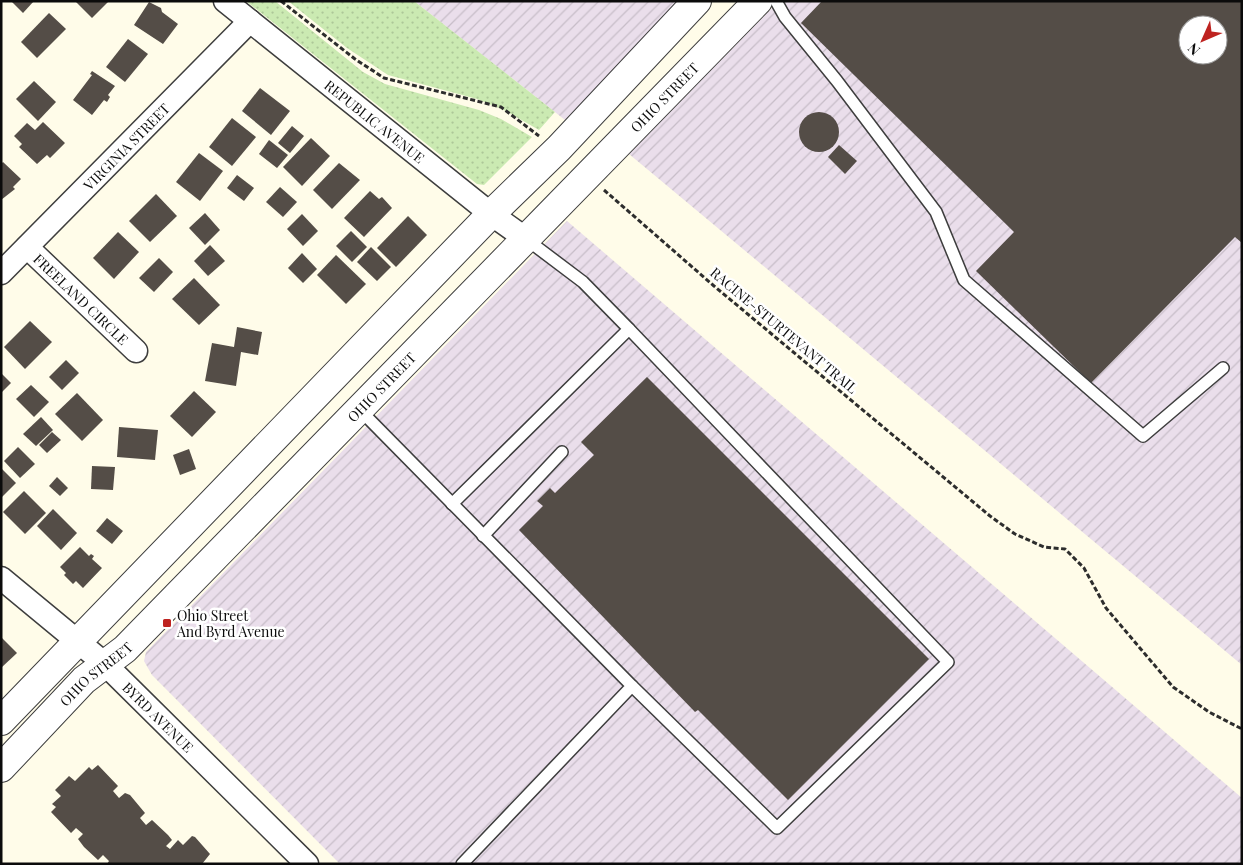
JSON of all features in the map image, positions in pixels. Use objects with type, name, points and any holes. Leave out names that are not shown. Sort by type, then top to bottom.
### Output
[{"type":"street","name":"REPUBLIC AVENUE","points":[[225,1],[491,214],[526,239]]},
{"type":"street","points":[[1,721],[491,214],[559,148],[697,1]]},
{"type":"street","name":"OHIO STREET","points":[[1,768],[84,680],[125,648],[758,1]]},
{"type":"street","name":"VIRGINIA STREET","points":[[1,273],[250,21]]},
{"type":"street","name":"FREELAND CIRCLE","points":[[27,247],[136,351]]},
{"type":"street","name":"BYRD AVENUE","points":[[1,578],[80,641],[105,664],[307,864]]},
{"type":"lane","points":[[776,1],[784,17],[837,81],[936,212],[964,280],[1143,436],[1224,368]]},
{"type":"lane","points":[[359,409],[632,686],[777,828],[948,662],[583,282],[526,239]]},
{"type":"lane","points":[[452,504],[629,329]]},
{"type":"lane","points":[[483,536],[562,452]]},
{"type":"lane","points":[[462,864],[632,686]]},
{"type":"path","points":[[281,1],[354,59],[384,78],[501,107],[530,130],[559,148]]},
{"type":"path","name":"RACINE-STURTEVANT TRAIL","points":[[585,179],[604,191],[750,316],[990,516],[1015,534],[1044,547],[1065,549],[1084,568],[1106,608],[1173,687],[1209,712],[1242,729]]},
{"type":"shaded area","points":[[414,1],[681,1],[565,120]]},
{"type":"shaded area","points":[[779,1],[1242,1],[1242,665],[629,154]]},
{"type":"shaded area","points":[[567,221],[1242,798],[1242,864],[340,864],[152,675],[144,661],[146,652]]},
{"type":"green space","points":[[246,1],[275,1],[363,72],[385,84],[479,110],[501,119],[532,137],[484,185],[477,184]]},
{"type":"green space","points":[[288,1],[414,1],[555,112],[539,130],[504,110],[477,99],[388,75],[347,48]]},
{"type":"building","points":[[11,1],[34,1],[23,13]]},
{"type":"building","points":[[75,1],[109,1],[92,18]]},
{"type":"building","points":[[822,1],[1242,1],[1242,243],[1235,237],[1091,383],[976,271],[1014,232],[801,23]]},
{"type":"building","points":[[149,2],[161,8],[162,12],[178,24],[163,44],[134,25]]},
{"type":"building","points":[[49,13],[66,29],[37,58],[21,42]]},
{"type":"building","points":[[128,39],[148,54],[125,82],[106,67]]},
{"type":"building","points":[[92,71],[115,86],[108,95],[110,97],[107,102],[104,100],[92,115],[73,100],[92,75],[90,74]]},
{"type":"building","points":[[34,81],[56,102],[38,121],[16,99]]},
{"type":"building","points":[[260,88],[290,111],[271,135],[242,111]]},
{"type":"building","points":[[819,112],[833,118],[839,132],[833,146],[819,152],[805,146],[799,132],[805,118]]},
{"type":"building","points":[[232,118],[256,137],[232,166],[209,147]]},
{"type":"building","points":[[43,122],[65,143],[50,158],[47,155],[37,164],[19,147],[22,144],[14,136],[27,123],[35,130]]},
{"type":"building","points":[[292,126],[304,136],[290,153],[278,143]]},
{"type":"building","points":[[311,138],[330,156],[302,186],[283,167]]},
{"type":"building","points":[[269,140],[288,155],[277,168],[259,154]]},
{"type":"building","points":[[839,145],[857,161],[845,174],[828,157]]},
{"type":"building","points":[[199,153],[223,171],[200,201],[176,182]]},
{"type":"building","points":[[3,162],[21,179],[13,187],[15,189],[1,200],[1,164]]},
{"type":"building","points":[[339,163],[360,180],[332,209],[313,190]]},
{"type":"building","points":[[237,175],[254,188],[244,201],[227,188]]},
{"type":"building","points":[[280,187],[297,202],[283,217],[266,202]]},
{"type":"building","points":[[370,191],[379,199],[382,197],[392,208],[364,237],[344,218]]},
{"type":"building","points":[[156,194],[177,216],[150,242],[129,221]]},
{"type":"building","points":[[205,213],[220,230],[205,245],[189,228]]},
{"type":"building","points":[[302,214],[318,231],[303,246],[287,229]]},
{"type":"building","points":[[408,216],[427,235],[396,267],[377,248]]},
{"type":"building","points":[[351,231],[367,247],[352,262],[336,246]]},
{"type":"building","points":[[118,232],[139,252],[114,279],[93,258]]},
{"type":"building","points":[[210,245],[225,261],[208,276],[194,261]]},
{"type":"building","points":[[371,247],[391,267],[377,281],[357,262]]},
{"type":"building","points":[[302,253],[317,269],[303,283],[288,268]]},
{"type":"building","points":[[336,255],[366,284],[346,304],[317,275]]},
{"type":"building","points":[[159,258],[173,272],[154,292],[139,278]]},
{"type":"building","points":[[194,278],[220,305],[199,325],[172,299]]},
{"type":"building","points":[[30,321],[52,342],[25,369],[4,347]]},
{"type":"building","points":[[237,327],[262,332],[258,355],[241,352],[236,386],[205,381],[212,343],[234,347]]},
{"type":"building","points":[[66,360],[79,373],[62,390],[49,377]]},
{"type":"building","points":[[1,373],[11,383],[1,393]]},
{"type":"building","points":[[647,377],[929,659],[788,800],[698,710],[695,712],[519,530],[543,506],[537,501],[550,488],[555,493],[594,455],[581,442]]},
{"type":"building","points":[[31,385],[49,402],[34,417],[16,399]]},
{"type":"building","points":[[194,391],[216,412],[192,437],[170,416]]},
{"type":"building","points":[[77,393],[103,420],[82,441],[55,414]]},
{"type":"building","points":[[41,417],[53,430],[36,446],[23,434]]},
{"type":"building","points":[[119,427],[158,430],[155,460],[117,457]]},
{"type":"building","points":[[52,432],[61,440],[47,453],[39,445]]},
{"type":"building","points":[[18,447],[35,464],[20,478],[4,461]]},
{"type":"building","points":[[189,449],[196,469],[180,475],[173,455]]},
{"type":"building","points":[[92,466],[115,467],[113,490],[91,489]]},
{"type":"building","points":[[1,468],[16,483],[1,498]]},
{"type":"building","points":[[57,477],[68,488],[60,496],[49,486]]},
{"type":"building","points":[[24,491],[46,513],[25,534],[3,512]]},
{"type":"building","points":[[53,509],[77,533],[61,550],[37,526]]},
{"type":"building","points":[[107,518],[123,531],[112,544],[96,531]]},
{"type":"building","points":[[80,547],[89,556],[91,554],[94,556],[92,559],[102,568],[83,588],[76,581],[73,584],[64,575],[66,573],[60,567]]},
{"type":"building","points":[[1,637],[17,653],[1,668]]},
{"type":"building","points":[[98,765],[118,786],[113,791],[119,798],[125,793],[130,795],[145,813],[140,818],[146,825],[152,820],[168,835],[172,840],[166,846],[170,849],[178,840],[183,845],[192,836],[195,837],[210,854],[202,864],[107,864],[109,861],[103,855],[98,860],[84,847],[78,839],[83,834],[76,828],[71,833],[51,812],[56,807],[52,804],[61,796],[55,790],[69,776],[75,781],[89,767],[92,770]]},
{"type":"place","name":"Ohio Street And Byrd Avenue","points":[[167,623]]}]
